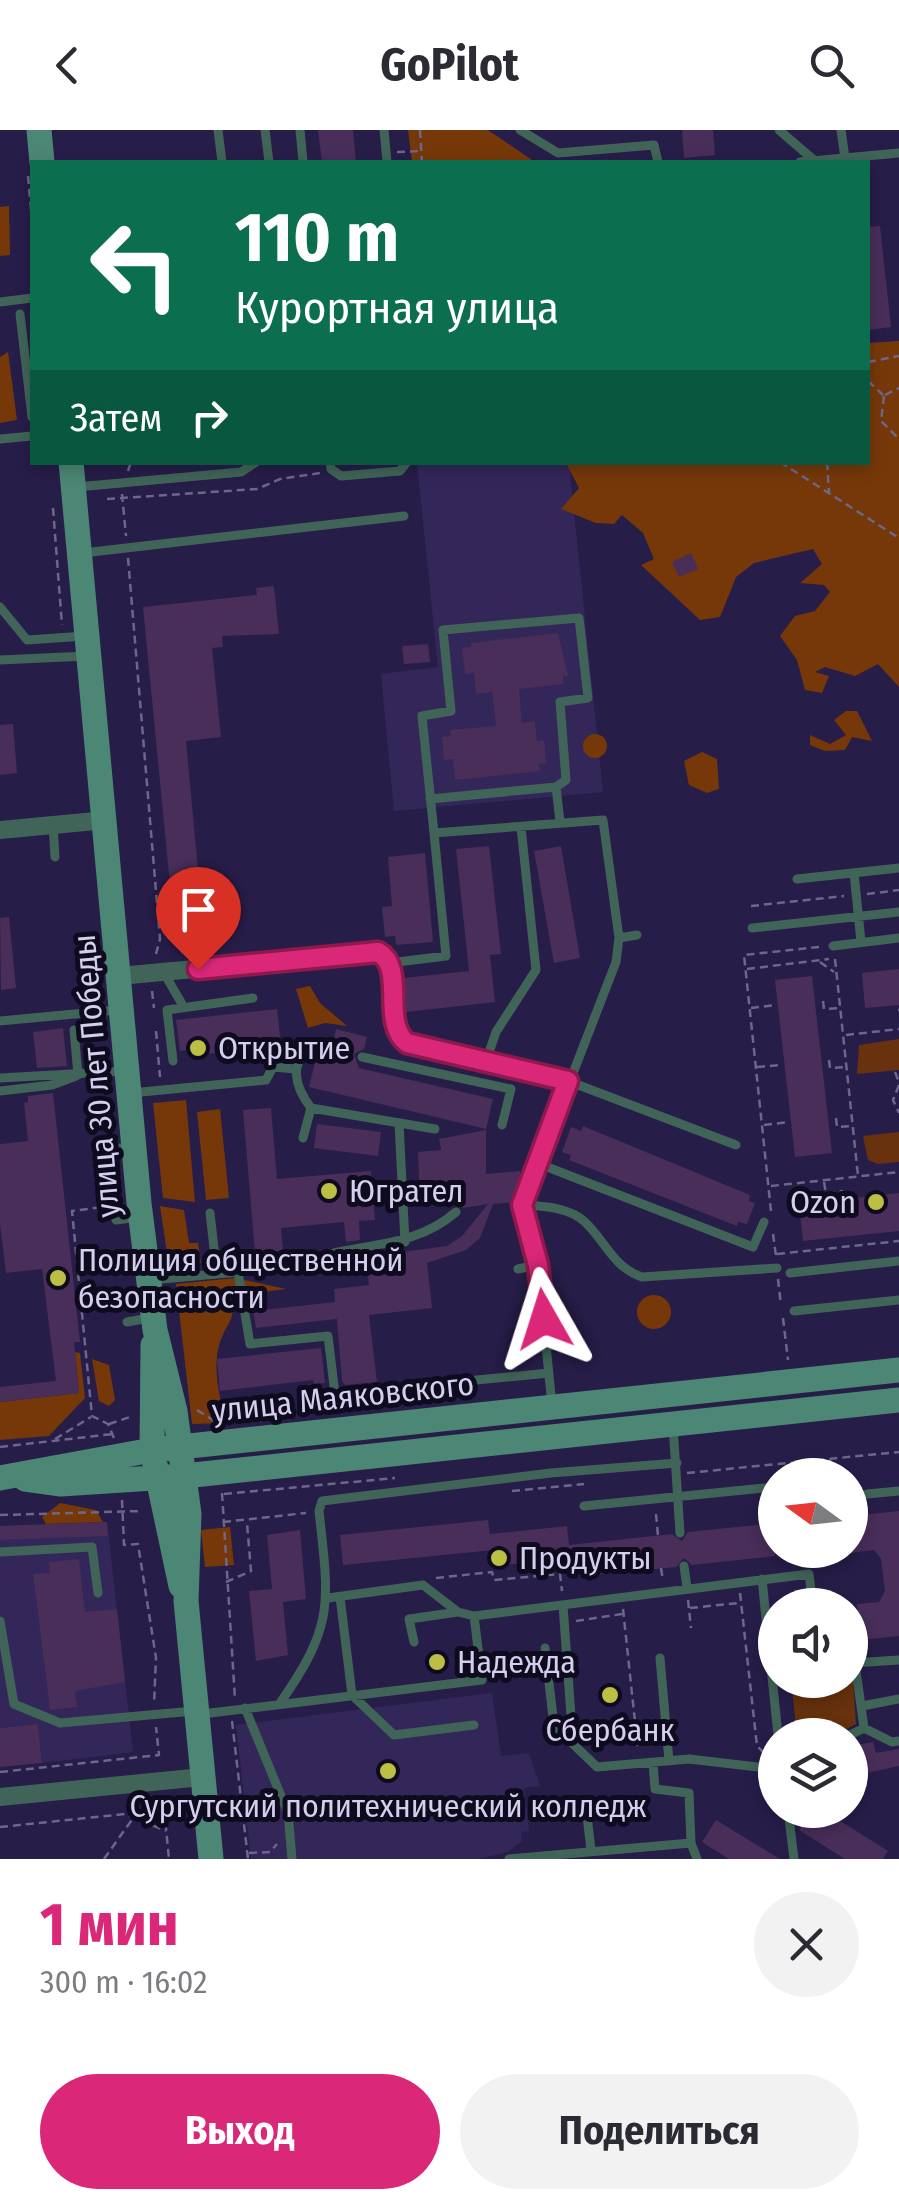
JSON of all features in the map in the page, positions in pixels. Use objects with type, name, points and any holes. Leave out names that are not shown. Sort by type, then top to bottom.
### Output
[{"type":"main road","points":[[39,130],[42,160]]},
{"type":"main road","name":"улица 30 лет Победы","points":[[73,475],[80,553],[80,643],[106,820],[129,1082],[123,1148],[132,1213],[184,1476],[190,1554],[186,1602],[211,1859]]},
{"type":"main road","points":[[154,1324],[152,1450],[186,1602]]},
{"type":"main road","name":"улица Маяковского","points":[[5,1478],[152,1450],[899,1370]]},
{"type":"main road","name":"улица Маяковского","points":[[117,1457],[156,1478],[184,1476],[899,1400]]},
{"type":"street","points":[[0,830],[106,820]]},
{"type":"street","points":[[118,976],[378,952],[388,963],[399,1037],[407,1043],[568,1081]]},
{"type":"street","points":[[0,1798],[162,1787],[202,1777]]},
{"type":"lane","points":[[218,130],[222,160]]},
{"type":"lane","points":[[266,130],[269,160]]},
{"type":"lane","points":[[300,130],[303,160]]},
{"type":"lane","points":[[384,130],[386,157]]},
{"type":"lane","points":[[520,130],[558,153],[654,145],[658,160]]},
{"type":"lane","points":[[779,130],[814,160]]},
{"type":"lane","points":[[842,130],[846,158]]},
{"type":"lane","points":[[825,160],[898,153],[899,168]]},
{"type":"lane","points":[[0,302],[30,298]]},
{"type":"lane","points":[[20,314],[30,400]]},
{"type":"lane","points":[[0,438],[30,436]]},
{"type":"lane","points":[[73,475],[120,484],[242,472],[252,465]]},
{"type":"lane","points":[[331,466],[340,476],[400,471],[404,465]]},
{"type":"lane","points":[[80,553],[404,516]]},
{"type":"lane","points":[[0,607],[27,640],[80,643]]},
{"type":"lane","points":[[388,963],[446,956],[434,833],[430,798],[422,716],[451,712],[443,630],[579,618],[588,698],[560,702],[566,780],[556,787],[430,798]]},
{"type":"lane","points":[[0,660],[80,643]]},
{"type":"lane","points":[[556,787],[560,822]]},
{"type":"lane","points":[[434,833],[603,820],[619,938],[616,962],[522,1205],[538,1265],[552,1408]]},
{"type":"lane","points":[[52,825],[56,857]]},
{"type":"lane","points":[[486,1061],[496,1032],[536,970],[521,827]]},
{"type":"lane","points":[[798,879],[899,868]]},
{"type":"lane","points":[[854,873],[860,942]]},
{"type":"lane","points":[[752,928],[899,912]]},
{"type":"lane","points":[[619,938],[637,934]]},
{"type":"lane","points":[[833,946],[899,938]]},
{"type":"lane","points":[[157,973],[182,1004]]},
{"type":"lane","points":[[173,1061],[167,1010],[182,1004],[253,998]]},
{"type":"lane","points":[[0,1021],[122,1010]]},
{"type":"lane","points":[[74,1030],[78,1075]]},
{"type":"lane","points":[[331,1051],[312,1047],[300,1056],[295,1069],[300,1094],[310,1108],[435,1130]]},
{"type":"lane","points":[[362,1057],[511,1089],[502,1124]]},
{"type":"lane","points":[[0,1078],[78,1075],[161,1090],[266,1080],[273,1067],[295,1069]]},
{"type":"lane","points":[[0,1091],[52,1086],[78,1075]]},
{"type":"lane","points":[[568,1081],[736,1145]]},
{"type":"lane","points":[[302,1138],[310,1108]]},
{"type":"lane","points":[[399,1123],[405,1242]]},
{"type":"lane","points":[[537,1163],[752,1248],[764,1222]]},
{"type":"lane","points":[[522,1205],[563,1210],[583,1220],[624,1270],[642,1277],[777,1268]]},
{"type":"lane","points":[[148,1280],[292,1267],[312,1257],[405,1242],[435,1230],[456,1212]]},
{"type":"lane","points":[[210,1213],[217,1274]]},
{"type":"lane","points":[[790,1273],[899,1262]]},
{"type":"lane","points":[[518,1269],[538,1265]]},
{"type":"lane","points":[[238,1272],[250,1344],[328,1336],[336,1394],[549,1373]]},
{"type":"lane","points":[[794,1310],[899,1300]]},
{"type":"lane","points":[[127,1322],[154,1324]]},
{"type":"lane","points":[[547,1346],[565,1343]]},
{"type":"lane","points":[[673,1424],[680,1533]]},
{"type":"lane","points":[[280,1703],[314,1656],[328,1598],[319,1512],[322,1501],[676,1462]]},
{"type":"lane","points":[[584,1506],[758,1490]]},
{"type":"lane","points":[[868,1494],[899,1491]]},
{"type":"lane","points":[[0,1552],[92,1546],[98,1593]]},
{"type":"lane","points":[[684,1566],[687,1588]]},
{"type":"lane","points":[[328,1598],[423,1586],[458,1612],[474,1616],[810,1574],[812,1588]]},
{"type":"lane","points":[[762,1579],[776,1718]]},
{"type":"lane","points":[[340,1597],[352,1695],[394,1735],[474,1725]]},
{"type":"lane","points":[[563,1602],[573,1744]]},
{"type":"lane","points":[[414,1642],[409,1620],[458,1612]]},
{"type":"lane","points":[[0,1706],[14,1704],[60,1723],[237,1709],[482,1680],[474,1616]]},
{"type":"lane","points":[[0,1621],[14,1704]]},
{"type":"lane","points":[[545,1648],[554,1726],[597,1767],[669,1761],[758,1765]]},
{"type":"lane","points":[[660,1658],[669,1761]]},
{"type":"lane","points":[[868,1662],[899,1660]]},
{"type":"lane","points":[[860,1698],[863,1718]]},
{"type":"lane","points":[[862,1706],[899,1699]]},
{"type":"lane","points":[[237,1709],[288,1813],[292,1859]]},
{"type":"lane","points":[[868,1730],[892,1742],[899,1741]]},
{"type":"lane","points":[[653,1763],[655,1788],[688,1793],[690,1843],[698,1859]]},
{"type":"lane","points":[[586,1807],[590,1850]]},
{"type":"lane","points":[[790,1828],[794,1859]]},
{"type":"lane","points":[[509,1859],[690,1843]]},
{"type":"path","points":[[420,130],[422,160]]},
{"type":"path","points":[[386,157],[421,150]]},
{"type":"path","points":[[870,362],[899,356]]},
{"type":"path","points":[[870,383],[884,396]]},
{"type":"path","points":[[884,396],[899,388]]},
{"type":"path","points":[[884,396],[882,421],[899,439]]},
{"type":"path","points":[[128,472],[131,465]]},
{"type":"path","points":[[785,465],[899,538]]},
{"type":"path","points":[[827,465],[829,494]]},
{"type":"path","points":[[107,499],[257,489],[331,466]]},
{"type":"path","points":[[120,484],[160,939],[154,1012]]},
{"type":"path","points":[[54,506],[51,519],[80,643]]},
{"type":"path","points":[[751,906],[899,890]]},
{"type":"path","points":[[788,1362],[744,955],[833,946],[858,1176]]},
{"type":"path","points":[[746,969],[835,959]]},
{"type":"path","points":[[819,960],[836,974]]},
{"type":"path","points":[[823,1001],[824,1009],[840,1008]]},
{"type":"path","points":[[750,1008],[774,1006]]},
{"type":"path","points":[[844,1036],[899,1030]]},
{"type":"path","points":[[156,1032],[161,1090]]},
{"type":"path","points":[[829,1060],[830,1068],[846,1067]]},
{"type":"path","points":[[756,1067],[781,1064]]},
{"type":"path","points":[[895,1072],[899,1084],[893,1100],[899,1113]]},
{"type":"path","points":[[836,1118],[837,1127],[852,1126]]},
{"type":"path","points":[[762,1126],[788,1122]]},
{"type":"path","points":[[768,1186],[899,1172],[899,1178]]},
{"type":"path","points":[[824,1180],[826,1194],[843,1191]]},
{"type":"path","points":[[0,1772],[159,1756],[152,1671],[156,1658],[138,1544],[124,1546],[117,1457],[92,1416],[72,1211],[132,1213]]},
{"type":"path","points":[[776,1254],[899,1240]]},
{"type":"path","points":[[50,1442],[92,1416]]},
{"type":"path","points":[[0,1447],[50,1442],[117,1457]]},
{"type":"path","points":[[678,1474],[899,1452]]},
{"type":"path","points":[[222,1494],[395,1478],[400,1490]]},
{"type":"path","points":[[503,1492],[600,1482]]},
{"type":"path","points":[[0,1515],[148,1510]]},
{"type":"path","points":[[220,1510],[248,1859]]},
{"type":"path","points":[[223,1522],[319,1512]]},
{"type":"path","points":[[656,1514],[658,1536]]},
{"type":"path","points":[[226,1582],[251,1571],[247,1521]]},
{"type":"path","points":[[437,1578],[492,1572],[494,1580],[560,1574],[563,1602]]},
{"type":"path","points":[[740,1582],[758,1747]]},
{"type":"path","points":[[687,1588],[691,1628]]},
{"type":"path","points":[[622,1596],[639,1762]]},
{"type":"path","points":[[690,1608],[740,1602]]},
{"type":"path","points":[[564,1623],[624,1614]]},
{"type":"path","points":[[104,1859],[162,1787]]},
{"type":"path","points":[[162,1787],[169,1859]]},
{"type":"path","points":[[0,1827],[126,1814],[166,1831]]},
{"type":"shaded area","points":[[408,130],[488,130],[532,160],[412,160]]},
{"type":"shaded area","points":[[9,206],[10,255],[0,256],[0,207]]},
{"type":"shaded area","points":[[899,341],[899,687],[878,664],[855,676],[825,667],[815,672],[829,676],[822,693],[805,690],[797,660],[780,636],[795,616],[815,611],[830,592],[824,585],[800,583],[822,564],[813,549],[754,563],[736,577],[720,617],[700,620],[641,565],[654,559],[643,533],[622,515],[614,524],[596,523],[561,509],[579,488],[567,465],[870,465],[870,343]]},
{"type":"shaded area","points":[[8,352],[17,420],[0,423],[0,357]]},
{"type":"shaded area","points":[[417,465],[569,465],[603,792],[394,811],[381,674],[438,667]]},
{"type":"shaded area","points":[[846,711],[857,711],[872,741],[852,737],[845,750],[825,751],[810,745],[810,735],[830,744],[846,735],[834,720]]},
{"type":"shaded area","points":[[590,734],[600,734],[607,746],[600,758],[590,758],[583,751],[583,741]]},
{"type":"shaded area","points":[[702,752],[717,759],[719,789],[707,793],[689,785],[684,761]]},
{"type":"shaded area","points":[[310,986],[320,1003],[347,1026],[325,1023],[308,1028],[296,989]]},
{"type":"shaded area","points":[[899,1039],[899,1070],[857,1074],[859,1045]]},
{"type":"shaded area","points":[[186,1100],[195,1202],[163,1198],[153,1103]]},
{"type":"shaded area","points":[[220,1109],[229,1198],[206,1200],[197,1112]]},
{"type":"shaded area","points":[[899,1132],[899,1162],[878,1164],[868,1160],[863,1136]]},
{"type":"shaded area","points":[[160,1206],[184,1210],[189,1243],[198,1243],[201,1263],[169,1266]]},
{"type":"shaded area","points":[[235,1278],[286,1289],[233,1296],[232,1317],[220,1342],[217,1361],[219,1394],[228,1423],[192,1424],[176,1284]]},
{"type":"shaded area","points":[[654,1295],[666,1300],[671,1312],[666,1324],[654,1329],[642,1324],[637,1312],[642,1300]]},
{"type":"shaded area","points":[[75,1352],[80,1353],[85,1398],[49,1436],[0,1440],[0,1402],[79,1393]]},
{"type":"shaded area","points":[[92,1359],[109,1365],[115,1400],[109,1406],[99,1401]]},
{"type":"shaded area","points":[[60,1503],[96,1510],[103,1522],[46,1524],[42,1517]]},
{"type":"shaded area","points":[[107,1522],[133,1752],[42,1763],[38,1724],[0,1728],[0,1526]]},
{"type":"shaded area","points":[[230,1527],[234,1565],[205,1567],[201,1530]]},
{"type":"shaded area","name":"Сургутский политехнический колледж","points":[[492,1693],[501,1756],[529,1753],[540,1786],[524,1788],[529,1831],[521,1832],[522,1841],[508,1852],[479,1859],[251,1859],[236,1725]]},
{"type":"shaded area","points":[[793,1698],[854,1698],[856,1718],[795,1718]]},
{"type":"building","points":[[318,130],[353,130],[356,160],[322,160]]},
{"type":"building","points":[[682,130],[713,130],[715,155],[684,158]]},
{"type":"building","points":[[880,226],[891,327],[870,330],[870,227]]},
{"type":"building","points":[[691,553],[698,569],[679,577],[672,562]]},
{"type":"building","points":[[274,586],[279,634],[222,636],[223,647],[212,648],[221,737],[186,741],[203,923],[174,926],[143,607],[257,595],[256,588]]},
{"type":"building","points":[[558,633],[568,676],[563,676],[563,684],[519,689],[522,723],[535,721],[537,741],[544,740],[546,763],[539,764],[540,771],[455,780],[453,759],[444,760],[442,737],[451,736],[450,730],[496,726],[492,692],[476,694],[474,673],[465,674],[462,648],[471,647],[471,643]]},
{"type":"building","points":[[428,644],[430,662],[404,664],[402,646]]},
{"type":"building","points":[[13,724],[17,773],[0,775],[0,725]]},
{"type":"building","points":[[489,846],[501,954],[490,955],[495,1002],[406,1012],[403,978],[469,971],[456,849]]},
{"type":"building","points":[[561,846],[580,958],[554,963],[534,851]]},
{"type":"building","points":[[425,853],[433,942],[396,945],[395,936],[385,937],[382,907],[392,906],[388,857]]},
{"type":"building","points":[[9,917],[16,988],[1,990],[0,918]]},
{"type":"building","points":[[899,969],[899,1005],[865,1008],[862,973]]},
{"type":"building","points":[[812,976],[832,1153],[795,1157],[775,980]]},
{"type":"building","points":[[277,1009],[281,1046],[189,1056],[189,1050],[180,1051],[176,1020]]},
{"type":"building","points":[[63,1028],[67,1066],[37,1068],[33,1032]]},
{"type":"building","points":[[336,1029],[367,1037],[364,1049],[354,1054],[359,1068],[493,1099],[486,1129],[309,1087],[316,1058],[329,1061],[339,1054],[333,1043]]},
{"type":"building","points":[[53,1093],[80,1342],[74,1342],[79,1393],[0,1402],[0,1387],[56,1381],[42,1269],[6,1273],[0,1224],[0,1144],[28,1141],[24,1103],[28,1096]]},
{"type":"building","points":[[271,1108],[277,1179],[371,1171],[375,1220],[359,1221],[360,1240],[346,1242],[344,1222],[281,1228],[283,1251],[255,1253],[243,1110]]},
{"type":"building","points":[[317,1124],[381,1132],[378,1156],[314,1148]]},
{"type":"building","points":[[583,1126],[750,1195],[749,1201],[755,1203],[747,1224],[738,1222],[737,1226],[569,1160],[571,1155],[562,1152],[571,1127],[581,1131]]},
{"type":"building","points":[[486,1130],[486,1174],[520,1171],[521,1184],[515,1202],[493,1204],[480,1238],[466,1250],[427,1263],[432,1308],[369,1315],[377,1382],[345,1385],[342,1381],[337,1319],[256,1328],[253,1311],[335,1302],[334,1289],[369,1285],[366,1257],[447,1246],[462,1236],[488,1204],[463,1208],[458,1198],[420,1203],[418,1152],[441,1150],[439,1139]]},
{"type":"building","points":[[899,1193],[899,1231],[803,1241],[799,1204]]},
{"type":"building","points":[[321,1348],[325,1383],[314,1384],[313,1380],[220,1391],[217,1359]]},
{"type":"building","points":[[899,1511],[899,1636],[868,1639],[868,1603],[879,1602],[885,1591],[881,1559],[874,1550],[868,1551],[868,1514]]},
{"type":"building","points":[[488,1520],[490,1534],[567,1526],[569,1545],[672,1534],[682,1541],[688,1532],[758,1525],[758,1558],[692,1565],[684,1558],[676,1567],[572,1577],[570,1558],[494,1566],[493,1550],[343,1565],[340,1535]]},
{"type":"building","points":[[107,1522],[108,1536],[0,1540],[0,1526]]},
{"type":"building","points":[[300,1530],[306,1599],[283,1602],[288,1655],[256,1661],[249,1591],[272,1589],[267,1535]]},
{"type":"building","points":[[79,1559],[85,1612],[117,1609],[125,1682],[75,1691],[77,1707],[50,1710],[33,1574],[50,1573],[49,1562]]},
{"type":"building","points":[[38,1724],[42,1763],[0,1767],[0,1728]]},
{"type":"building","points":[[873,1742],[876,1753],[899,1749],[899,1766],[868,1773],[868,1743]]},
{"type":"building","points":[[716,1820],[780,1859],[729,1859],[702,1842]]},
{"type":"building","points":[[852,1828],[888,1851],[883,1859],[845,1859],[799,1830]]},
{"type":"place","name":"Открытие","points":[[198,1048]]},
{"type":"place","name":"Югрател","points":[[329,1191]]},
{"type":"place","name":"Ozon","points":[[876,1202]]},
{"type":"place","name":"Полиция общественной безопасности","points":[[58,1278]]},
{"type":"place","name":"Продукты","points":[[499,1558]]},
{"type":"place","name":"Надежда","points":[[437,1662]]},
{"type":"place","name":"Сбербанк","points":[[610,1695]]},
{"type":"place","name":"Сургутский политехнический колледж","points":[[388,1771]]},
{"type":"route","points":[[198,969],[378,952],[388,963],[395,1026],[399,1037],[407,1043],[568,1081],[522,1205],[538,1265],[544,1319]]}]
